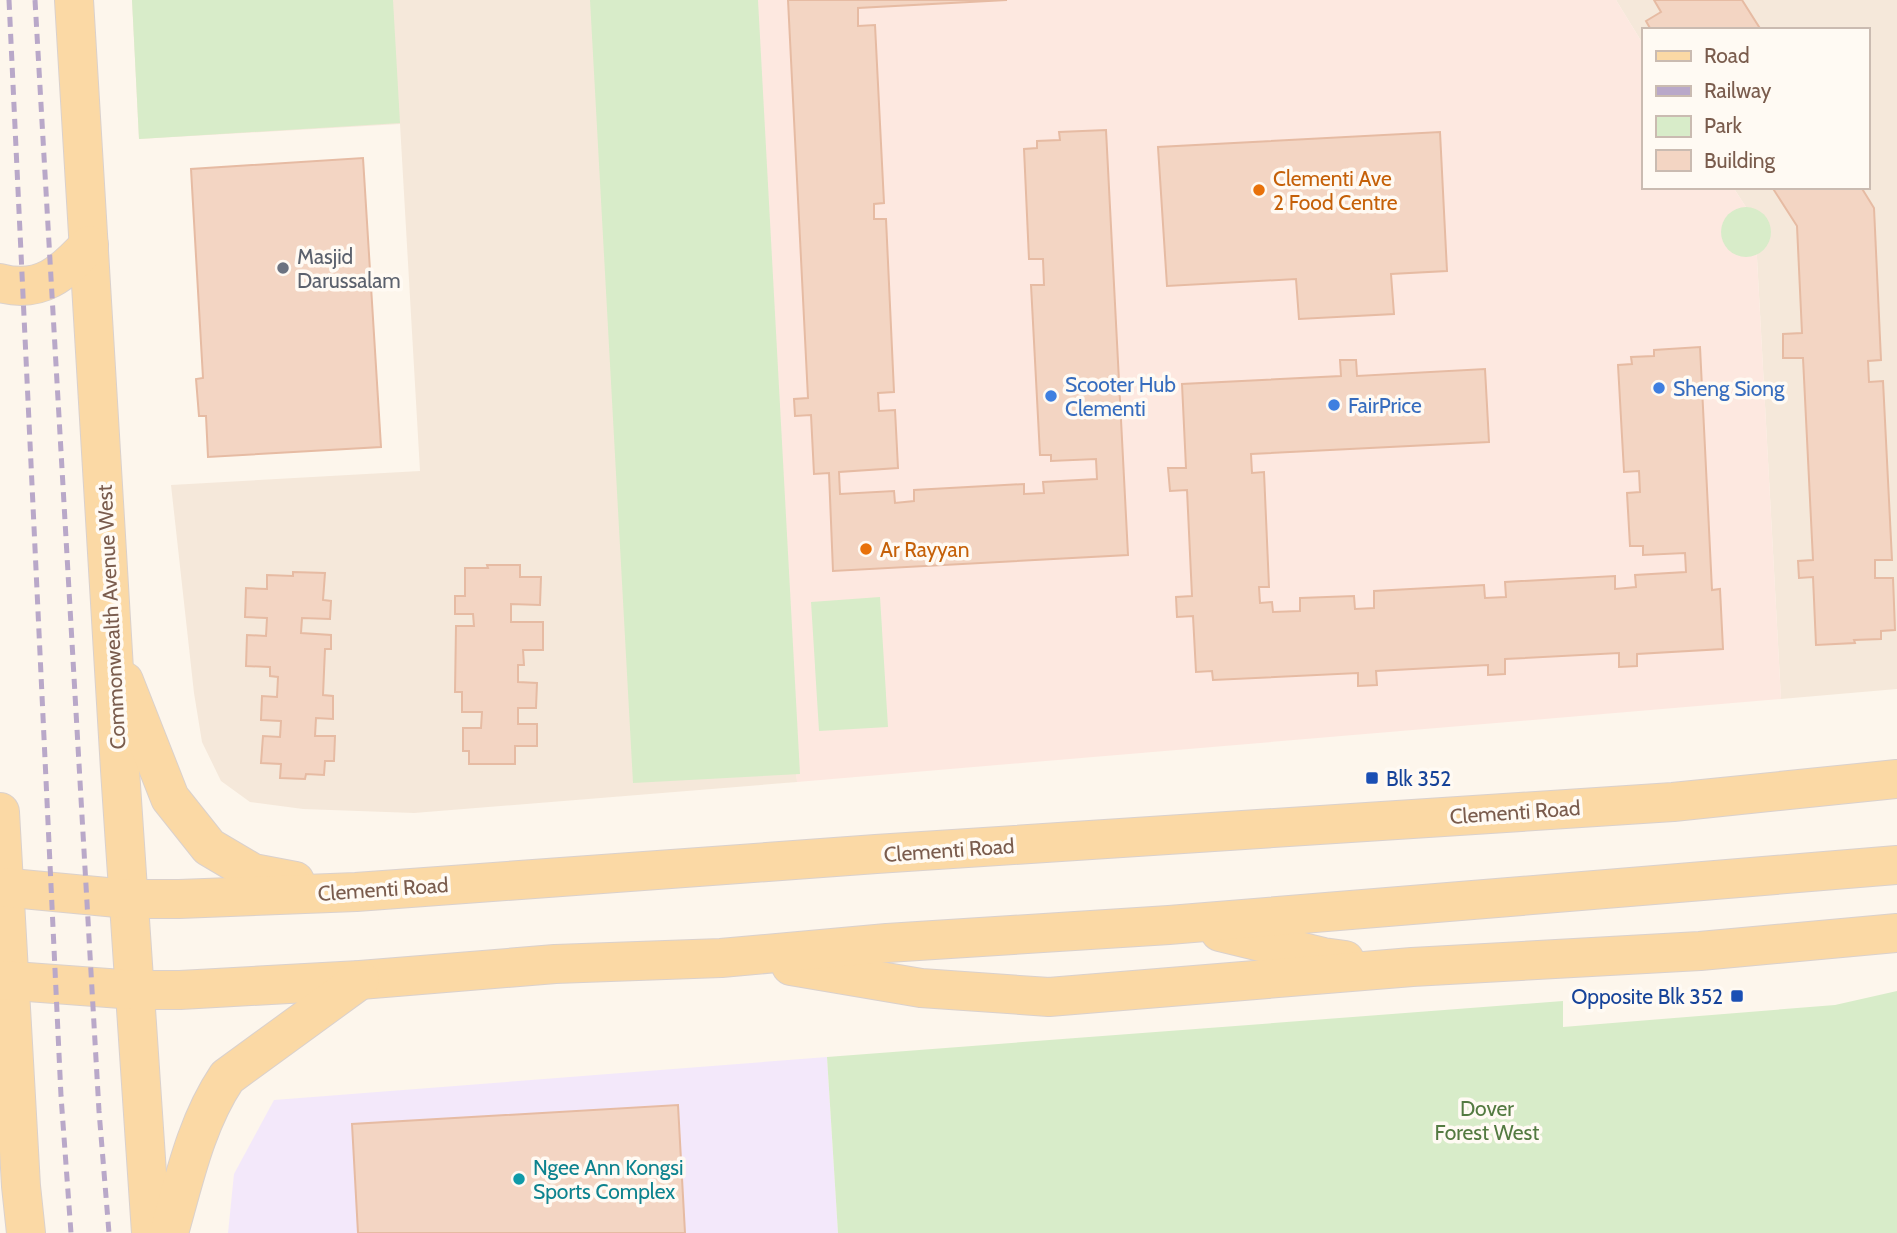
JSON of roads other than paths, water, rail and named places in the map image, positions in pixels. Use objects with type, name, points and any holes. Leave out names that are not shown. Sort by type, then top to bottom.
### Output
[{"type":"main road","name":"Commonwealth Avenue West","points":[[74,0],[128,899],[151,1233]]},
{"type":"main road","points":[[0,283],[33,286],[65,271],[89,245]]},
{"type":"main road","points":[[113,653],[170,798],[209,847],[253,873],[356,892]]},
{"type":"main road","name":"Clementi Road","points":[[2,887],[128,899],[356,892],[890,853],[1673,802],[1897,779]]},
{"type":"main road","points":[[0,812],[5,980],[26,1233]]},
{"type":"main road","points":[[5,980],[135,990],[360,980],[555,964],[721,958],[887,943],[1169,925],[1897,864]]},
{"type":"main road","points":[[1169,925],[1234,934],[1323,957],[1412,967]]},
{"type":"main road","points":[[721,958],[824,970],[922,988],[1049,996],[1412,967],[1700,951],[1897,933]]},
{"type":"main road","points":[[169,1233],[198,1135],[216,1094],[227,1077],[360,980]]},
{"type":"main road","points":[[0,1150],[21,1186]]},
{"type":"railway","points":[[9,0],[61,1096],[71,1233]]},
{"type":"railway","points":[[35,0],[99,1111],[109,1233]]},
{"type":"place","name":"Clementi Ave 2 Food Centre","points":[[1259,190]]},
{"type":"place","name":"Masjid Darussalam","points":[[283,268]]},
{"type":"place","name":"Sheng Siong","points":[[1659,388]]},
{"type":"place","name":"Scooter Hub Clementi","points":[[1051,396]]},
{"type":"place","name":"FairPrice","points":[[1334,405]]},
{"type":"place","name":"Ar Rayyan","points":[[866,549]]},
{"type":"place","name":"Blk 352","points":[[1372,778]]},
{"type":"place","name":"Opposite Blk 352","points":[[1737,996]]},
{"type":"place","name":"Ngee Ann Kongsi Sports Complex","points":[[519,1179]]},
{"type":"park label","name":"Dover Forest West","points":[[1487,1120]]}]
